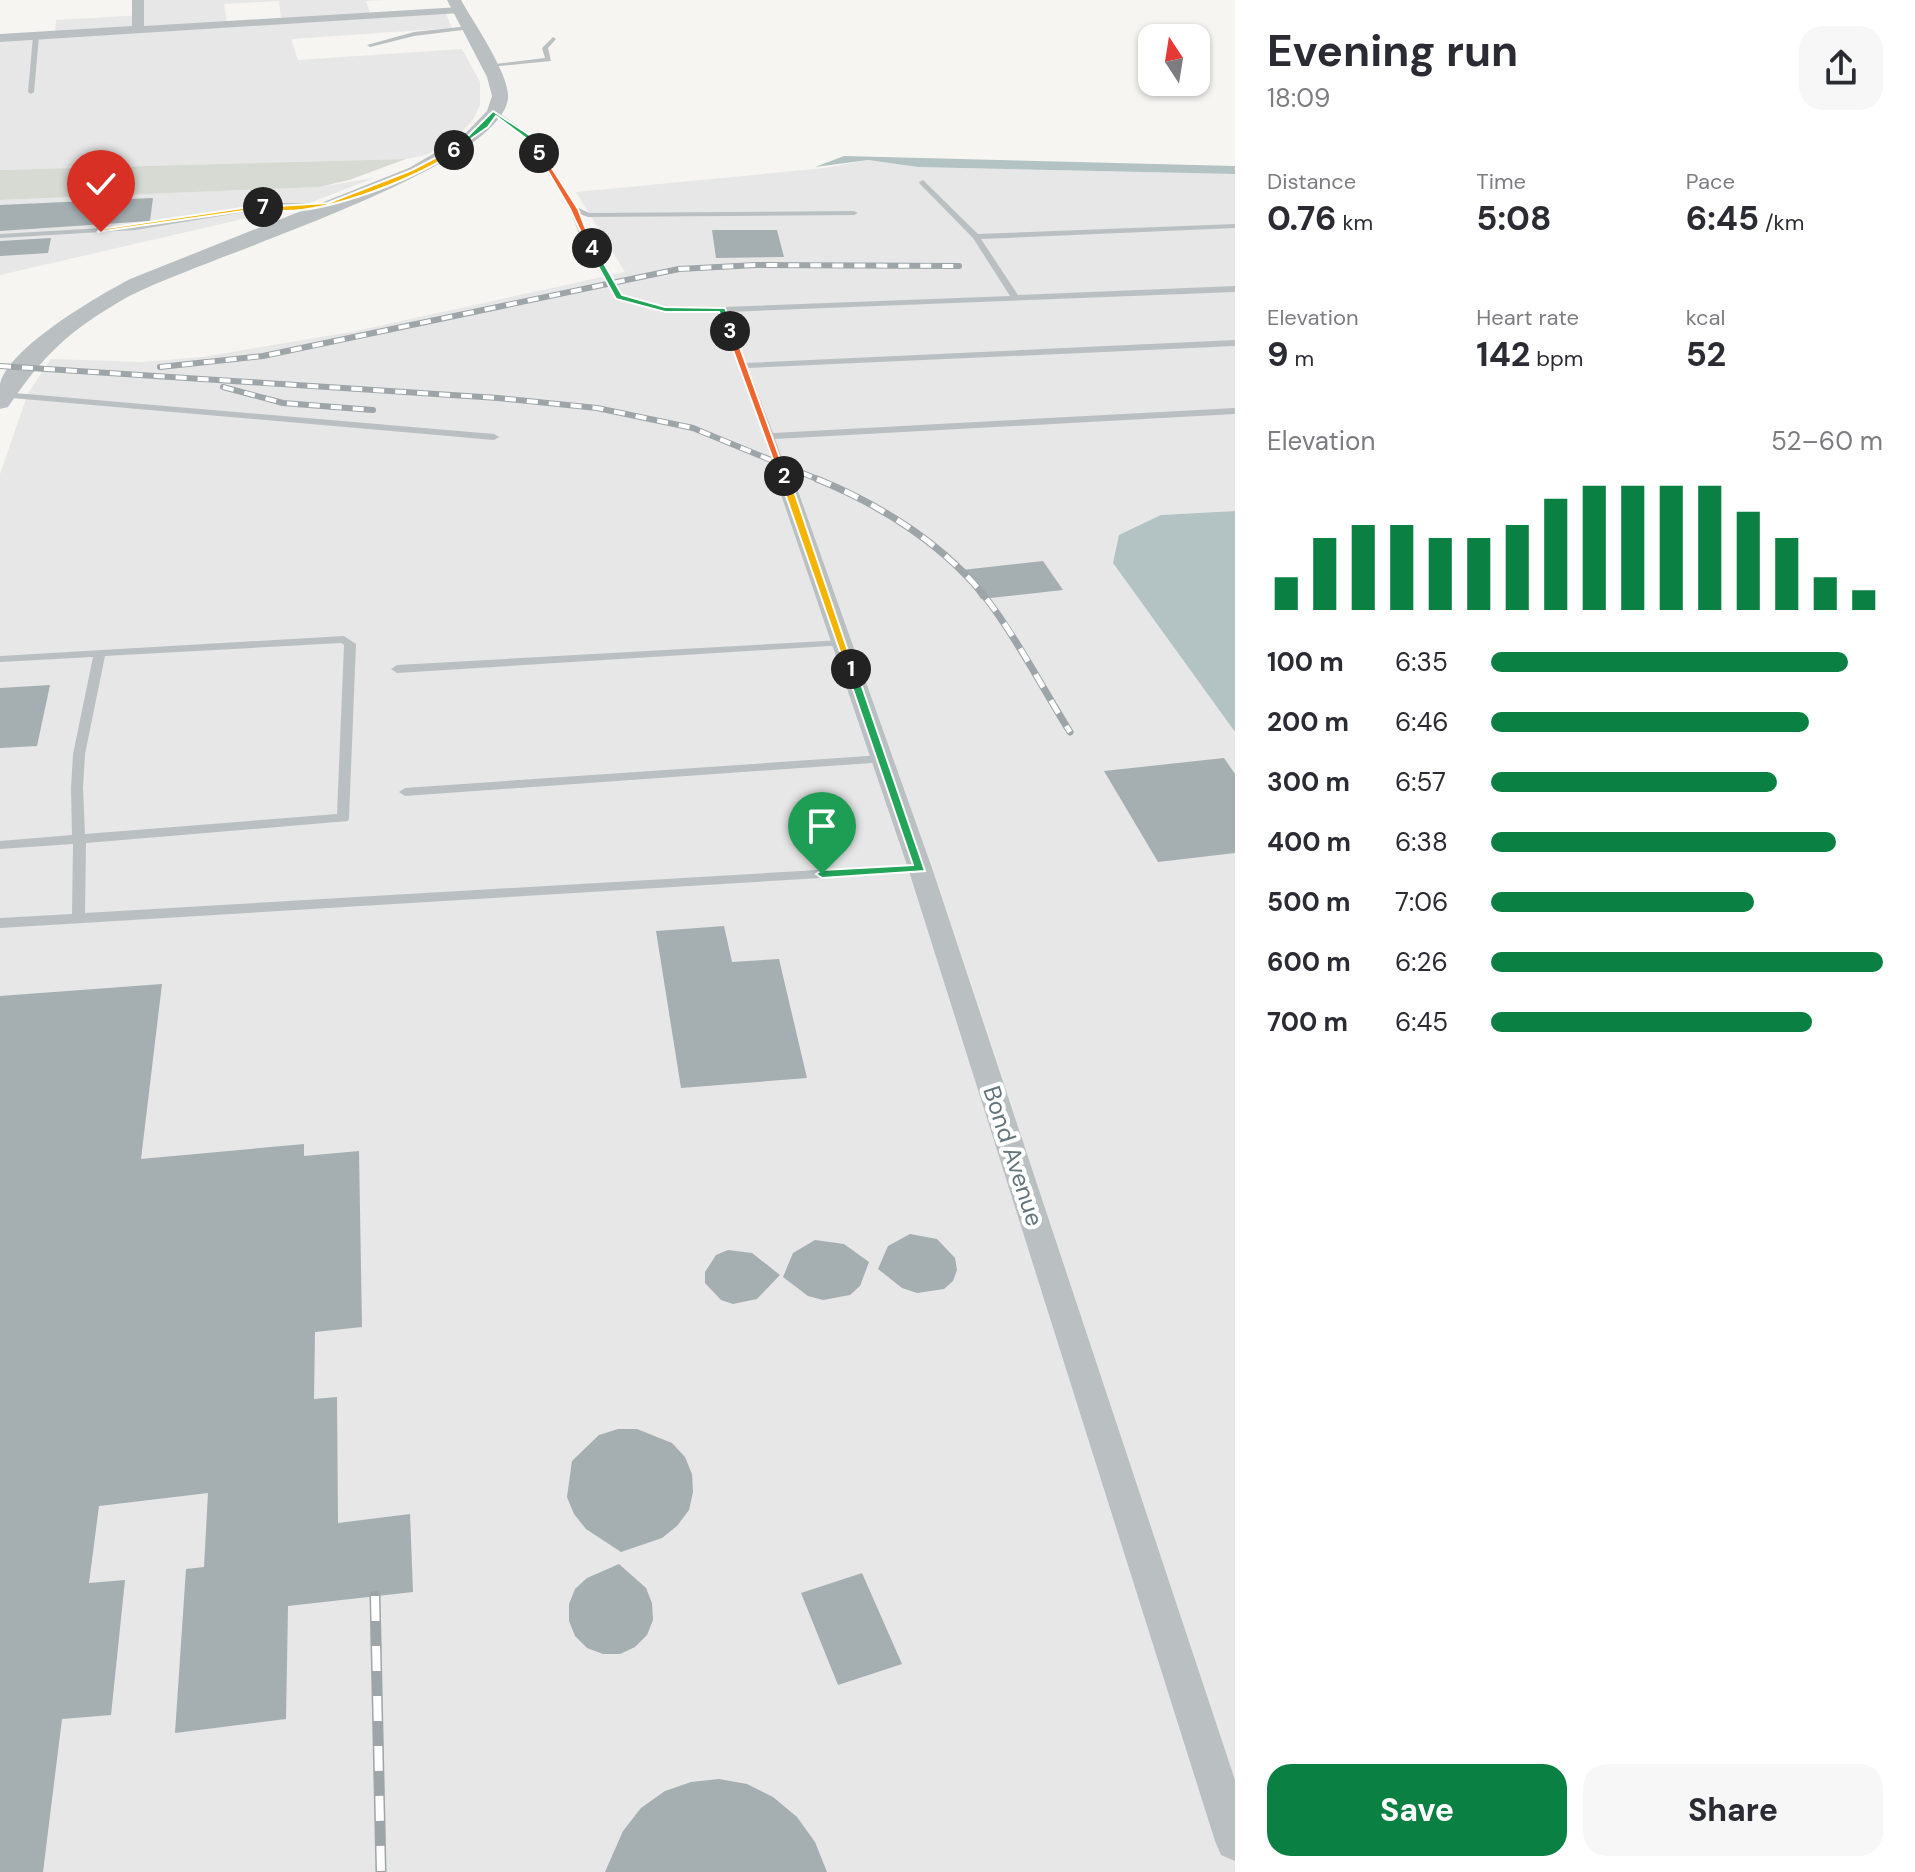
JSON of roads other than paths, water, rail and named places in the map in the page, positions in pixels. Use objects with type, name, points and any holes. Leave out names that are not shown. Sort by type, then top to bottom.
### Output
[{"type":"street","points":[[138,0],[138,29]]},
{"type":"street","points":[[1,41],[457,5],[489,65],[500,96],[495,113],[468,141],[444,157],[137,283],[102,302],[45,343],[20,368],[2,398]]},
{"type":"street","name":"Bond Avenue","points":[[783,474],[920,868],[1235,1841]]},
{"type":"lane","points":[[370,45],[414,34],[469,28]]},
{"type":"lane","points":[[31,92],[36,36]]},
{"type":"lane","points":[[489,65],[549,60],[545,48],[553,39]]},
{"type":"lane","points":[[495,113],[531,139],[574,209],[582,231],[619,297],[665,310],[1235,289]]},
{"type":"lane","points":[[923,182],[976,237],[1016,298]]},
{"type":"lane","points":[[0,236],[135,228],[246,209],[329,205]]},
{"type":"lane","points":[[574,209],[602,216],[854,213]]},
{"type":"lane","points":[[976,237],[1235,226]]},
{"type":"lane","points":[[722,310],[783,474]]},
{"type":"lane","points":[[743,366],[1235,343]]},
{"type":"lane","points":[[2,398],[494,437]]},
{"type":"lane","points":[[769,436],[1235,411]]},
{"type":"lane","points":[[0,659],[344,639],[350,644],[344,814],[337,820],[0,845]]},
{"type":"lane","points":[[397,669],[842,643]]},
{"type":"lane","points":[[78,918],[80,838],[76,786],[81,740],[100,653]]},
{"type":"lane","points":[[405,792],[882,759]]},
{"type":"lane","points":[[0,923],[920,868]]},
{"type":"railway","points":[[160,367],[263,356],[679,269],[756,265],[959,266]]},
{"type":"railway","points":[[0,366],[498,398],[597,408],[693,428],[822,481]]},
{"type":"railway","points":[[223,387],[283,403],[373,410]]},
{"type":"railway","points":[[817,479],[865,501],[911,529],[953,563],[1000,617],[1070,732]]},
{"type":"railway","points":[[375,1596],[381,1872]]}]
